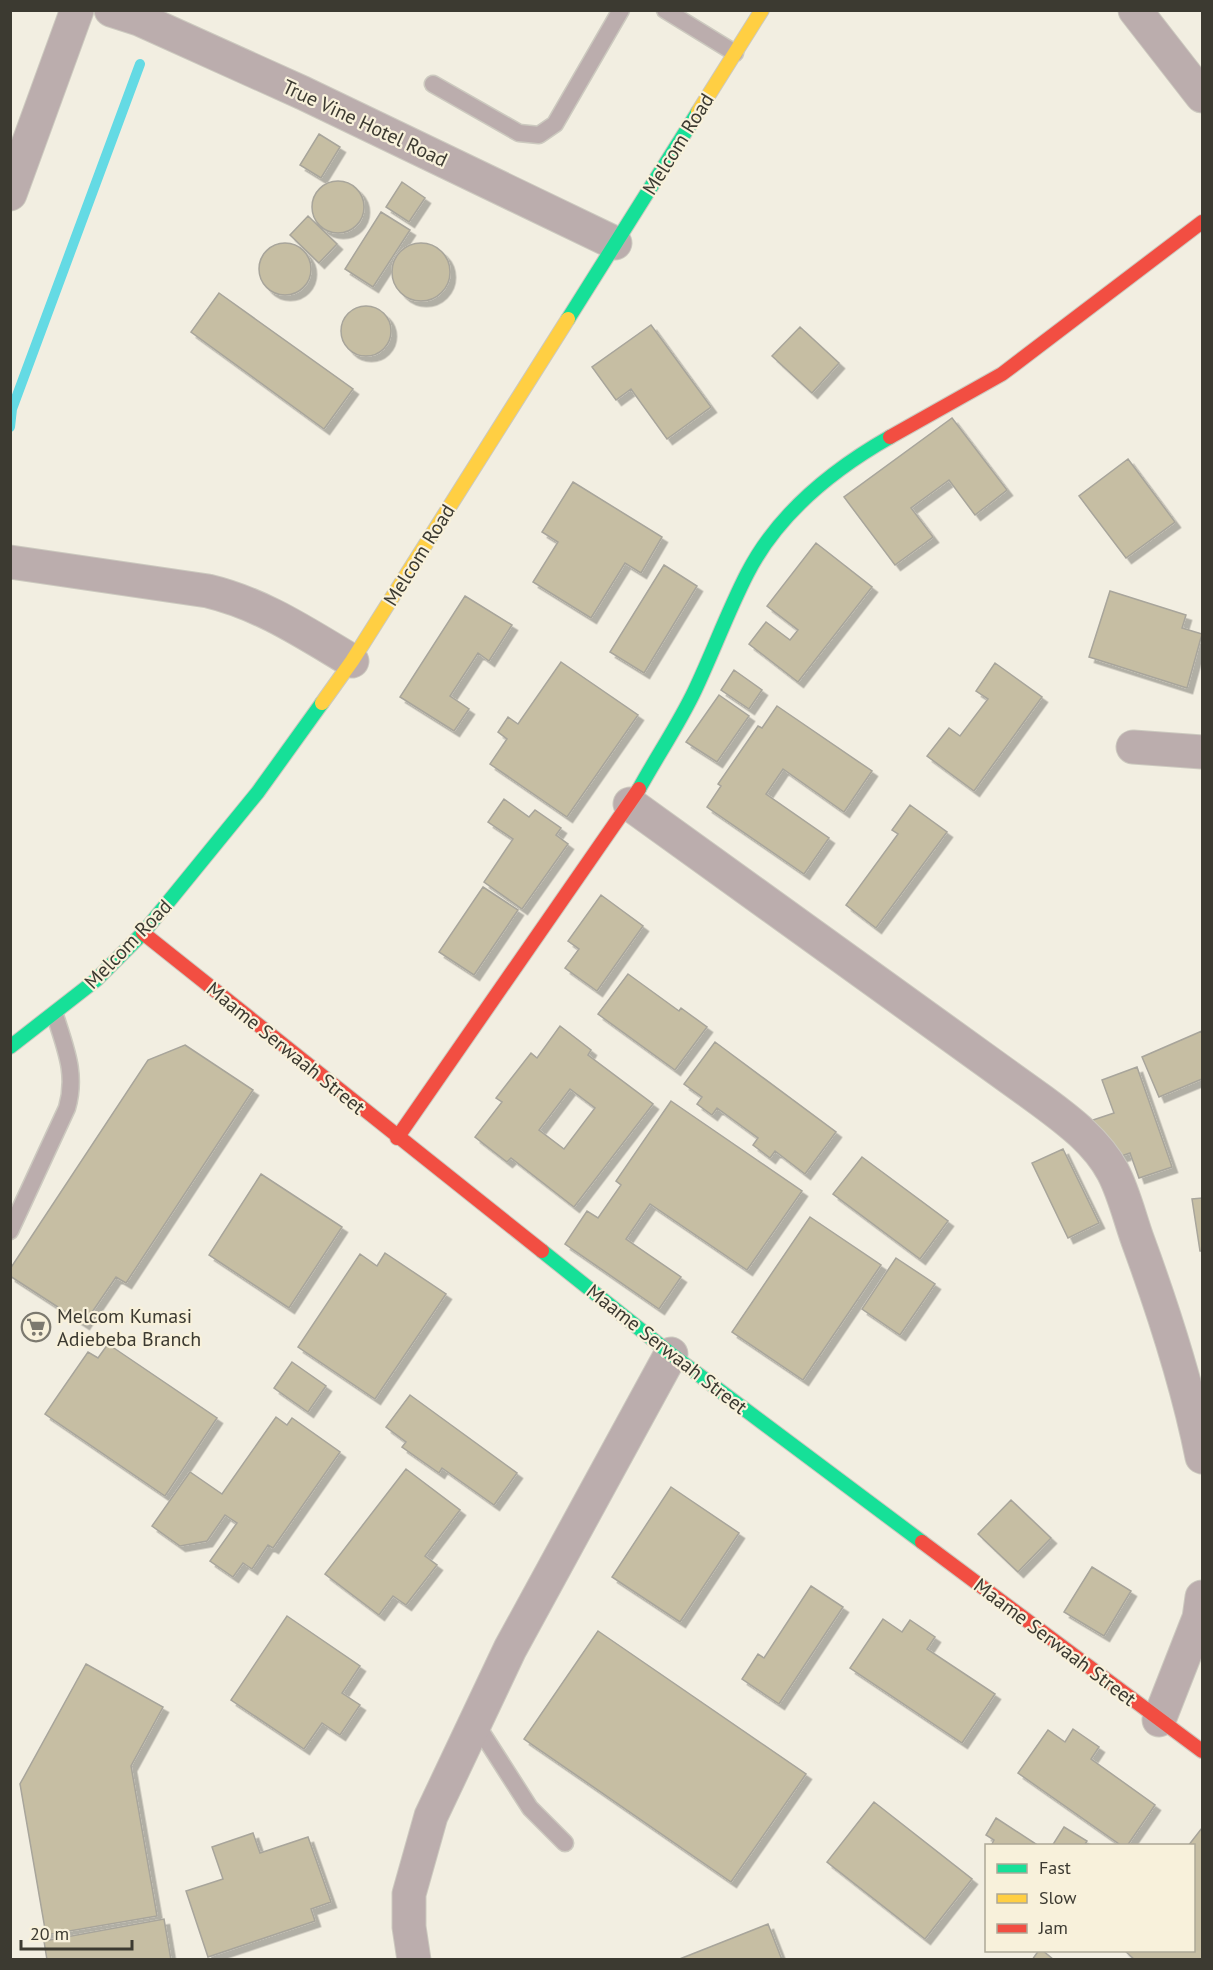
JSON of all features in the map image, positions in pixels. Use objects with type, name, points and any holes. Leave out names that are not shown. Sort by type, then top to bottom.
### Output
[{"type":"street","points":[[10,194],[77,10]]},
{"type":"street","name":"True Vine Hotel Road","points":[[111,10],[139,19],[303,93],[615,243]]},
{"type":"street","name":"Melcom Road","points":[[10,1047],[55,1015],[96,980],[143,933],[258,792],[352,661],[762,10]]},
{"type":"street","points":[[1135,10],[1203,96]]},
{"type":"street","points":[[398,1138],[630,804],[694,692],[748,572],[779,526],[802,499],[858,455],[1002,374],[1203,222]]},
{"type":"street","points":[[10,562],[238,598],[266,610],[352,661]]},
{"type":"street","points":[[1133,747],[1203,752]]},
{"type":"street","points":[[630,804],[1042,1101],[1074,1125],[1094,1146],[1113,1173],[1167,1320],[1192,1404],[1203,1456]]},
{"type":"street","name":"Maame Serwaah Street","points":[[143,933],[671,1354],[1203,1751]]},
{"type":"street","points":[[414,1959],[409,1927],[409,1894],[417,1857],[431,1816],[510,1649],[671,1354]]},
{"type":"street","points":[[1159,1720],[1199,1618],[1203,1597]]},
{"type":"lane","points":[[433,84],[519,133],[539,135],[555,124],[621,10]]},
{"type":"lane","points":[[665,10],[735,53]]},
{"type":"lane","points":[[10,1231],[67,1108],[72,1089],[71,1068],[55,1015]]},
{"type":"lane","points":[[475,1722],[530,1808],[565,1843]]},
{"type":"building","points":[[319,134],[340,147],[321,178],[300,165]]},
{"type":"building","points":[[338,181],[348,183],[356,189],[362,197],[364,207],[362,217],[356,225],[348,231],[338,233],[328,231],[320,225],[314,217],[312,207],[314,197],[320,189],[328,183]]},
{"type":"building","points":[[402,182],[425,198],[409,222],[386,207]]},
{"type":"building","points":[[381,212],[410,230],[373,287],[345,269]]},
{"type":"building","points":[[308,216],[337,244],[319,263],[290,235]]},
{"type":"building","points":[[285,243],[299,247],[307,255],[311,269],[307,283],[299,291],[285,295],[271,291],[263,283],[259,269],[263,255],[271,247]]},
{"type":"building","points":[[415,243],[427,243],[442,251],[450,266],[450,278],[442,293],[427,301],[415,301],[400,293],[392,278],[392,266],[400,251]]},
{"type":"building","points":[[219,293],[353,389],[324,429],[191,332]]},
{"type":"building","points":[[366,306],[384,313],[391,331],[384,349],[366,356],[348,349],[341,331],[348,313]]},
{"type":"building","points":[[651,325],[711,407],[667,439],[631,389],[616,400],[592,367]]},
{"type":"building","points":[[800,327],[839,363],[812,393],[772,356]]},
{"type":"building","points":[[952,418],[1007,490],[975,515],[949,480],[911,508],[933,537],[895,565],[844,497]]},
{"type":"building","points":[[1128,459],[1175,522],[1126,558],[1079,496]]},
{"type":"building","points":[[573,482],[662,537],[641,573],[625,563],[591,618],[533,582],[558,542],[542,532]]},
{"type":"building","points":[[816,543],[872,587],[798,682],[749,644],[766,622],[790,640],[798,630],[767,606]]},
{"type":"building","points":[[664,565],[697,586],[644,673],[610,652]]},
{"type":"building","points":[[1110,591],[1186,615],[1182,628],[1202,634],[1187,688],[1089,657]]},
{"type":"building","points":[[465,596],[512,625],[489,661],[478,653],[450,696],[469,709],[454,731],[400,697]]},
{"type":"building","points":[[561,662],[638,715],[567,817],[490,764],[507,739],[498,732],[508,717],[518,724]]},
{"type":"building","points":[[995,663],[1042,697],[974,791],[927,756],[949,728],[960,736],[988,699],[976,691]]},
{"type":"building","points":[[734,670],[762,690],[749,709],[721,690]]},
{"type":"building","points":[[719,695],[749,716],[717,762],[686,742]]},
{"type":"building","points":[[777,706],[872,771],[844,812],[783,769],[766,794],[829,838],[804,874],[707,807],[721,786],[718,784],[758,726],[762,728]]},
{"type":"building","points":[[504,799],[529,817],[535,810],[561,828],[556,835],[568,844],[522,909],[484,882],[513,839],[488,822]]},
{"type":"building","points":[[910,805],[947,832],[876,928],[846,905],[898,834],[892,830]]},
{"type":"building","points":[[483,887],[518,910],[474,975],[439,952]]},
{"type":"building","points":[[601,895],[643,926],[597,991],[565,968],[579,949],[568,941]]},
{"type":"building","points":[[628,974],[679,1011],[681,1008],[707,1027],[675,1070],[598,1014]]},
{"type":"building","points":[[560,1026],[591,1050],[588,1055],[653,1104],[574,1207],[511,1158],[507,1162],[475,1137],[502,1102],[496,1098],[531,1053],[537,1058]],"holes":[[[570,1089],[595,1108],[564,1149],[539,1130]]]},
{"type":"building","points":[[1202,1031],[1202,1079],[1159,1097],[1142,1057]]},
{"type":"building","points":[[715,1042],[836,1132],[805,1174],[775,1151],[770,1158],[753,1145],[758,1138],[717,1108],[712,1115],[697,1104],[702,1097],[684,1084]]},
{"type":"building","points":[[185,1045],[253,1090],[126,1283],[116,1277],[84,1324],[10,1276],[10,1269],[148,1060]]},
{"type":"building","points":[[1137,1067],[1172,1167],[1139,1178],[1130,1153],[1107,1161],[1093,1120],[1114,1113],[1102,1080]]},
{"type":"building","points":[[671,1101],[802,1191],[747,1270],[650,1204],[626,1239],[681,1277],[659,1309],[565,1244],[587,1211],[598,1218],[621,1185],[616,1181]]},
{"type":"building","points":[[1063,1149],[1099,1223],[1068,1238],[1032,1163]]},
{"type":"building","points":[[862,1157],[948,1221],[920,1259],[833,1194]]},
{"type":"building","points":[[261,1174],[342,1227],[289,1308],[209,1255]]},
{"type":"building","points":[[1202,1198],[1202,1251],[1200,1251],[1192,1199]]},
{"type":"building","points":[[810,1217],[881,1265],[803,1380],[732,1332]]},
{"type":"building","points":[[385,1253],[446,1294],[375,1399],[298,1347],[360,1254],[377,1266]]},
{"type":"building","points":[[896,1258],[935,1284],[900,1335],[862,1309]]},
{"type":"building","points":[[108,1344],[217,1418],[165,1496],[45,1414],[88,1352],[98,1358]]},
{"type":"building","points":[[292,1362],[326,1386],[308,1412],[274,1388]]},
{"type":"building","points":[[410,1395],[517,1473],[494,1505],[442,1468],[439,1473],[402,1447],[406,1442],[386,1427]]},
{"type":"building","points":[[276,1417],[287,1425],[292,1418],[340,1452],[273,1548],[268,1545],[252,1569],[243,1563],[233,1577],[210,1561],[237,1523],[225,1515],[207,1541],[180,1546],[152,1526],[190,1472],[222,1494]]},
{"type":"building","points":[[406,1469],[460,1510],[425,1556],[437,1565],[406,1605],[393,1596],[379,1615],[325,1574]]},
{"type":"building","points":[[671,1487],[739,1533],[680,1622],[612,1577]]},
{"type":"building","points":[[1011,1500],[1051,1538],[1018,1572],[978,1534]]},
{"type":"building","points":[[1092,1567],[1131,1591],[1104,1636],[1064,1612]]},
{"type":"building","points":[[811,1586],[843,1607],[779,1704],[742,1679],[758,1654],[764,1658]]},
{"type":"building","points":[[287,1616],[360,1666],[342,1693],[360,1705],[340,1735],[322,1723],[304,1749],[231,1700]]},
{"type":"building","points":[[883,1619],[902,1632],[910,1620],[935,1637],[927,1649],[995,1694],[962,1743],[850,1668]]},
{"type":"building","points":[[598,1631],[806,1774],[731,1882],[524,1739]]},
{"type":"building","points":[[86,1664],[163,1707],[131,1766],[157,1916],[46,1935],[20,1784]]},
{"type":"building","points":[[1073,1729],[1099,1747],[1091,1759],[1155,1805],[1128,1844],[1119,1844],[1018,1773],[1048,1730],[1065,1742]]},
{"type":"building","points":[[874,1802],[972,1879],[925,1939],[827,1862]]},
{"type":"building","points":[[996,1818],[1036,1844],[992,1844],[994,1840],[986,1835]]},
{"type":"building","points":[[1064,1827],[1087,1841],[1085,1844],[1053,1844]]},
{"type":"building","points":[[1202,1828],[1202,1960],[1135,1960],[1126,1952],[1195,1952],[1195,1844],[1190,1844]]},
{"type":"building","points":[[253,1833],[260,1853],[308,1837],[331,1902],[311,1909],[315,1921],[208,1957],[186,1891],[223,1879],[212,1847]]},
{"type":"building","points":[[164,1919],[171,1960],[47,1960],[44,1941]]},
{"type":"building","points":[[768,1924],[782,1960],[677,1960]]},
{"type":"building","points":[[1038,1952],[1044,1952],[1054,1960],[1032,1960]]},
{"type":"waterway","points":[[10,427],[12,409],[140,64]]},
{"type":"traffic: fast","points":[[568,319],[698,112]]},
{"type":"traffic: fast","points":[[639,789],[689,703],[747,574],[774,532],[808,495],[827,479],[890,437]]},
{"type":"traffic: fast","points":[[10,1047],[96,980],[143,933],[258,792],[322,703]]},
{"type":"traffic: fast","points":[[542,1251],[671,1354],[922,1542]]},
{"type":"traffic: slow","points":[[698,112],[762,10]]},
{"type":"traffic: slow","points":[[322,703],[352,661],[568,319]]},
{"type":"traffic: jam","points":[[890,437],[1002,374],[1202,222]]},
{"type":"traffic: jam","points":[[397,1138],[639,789]]},
{"type":"traffic: jam","points":[[143,933],[542,1251]]},
{"type":"traffic: jam","points":[[922,1542],[1202,1751]]},
{"type":"place","name":"Melcom Kumasi Adiebeba Branch","points":[[36,1327]]}]
